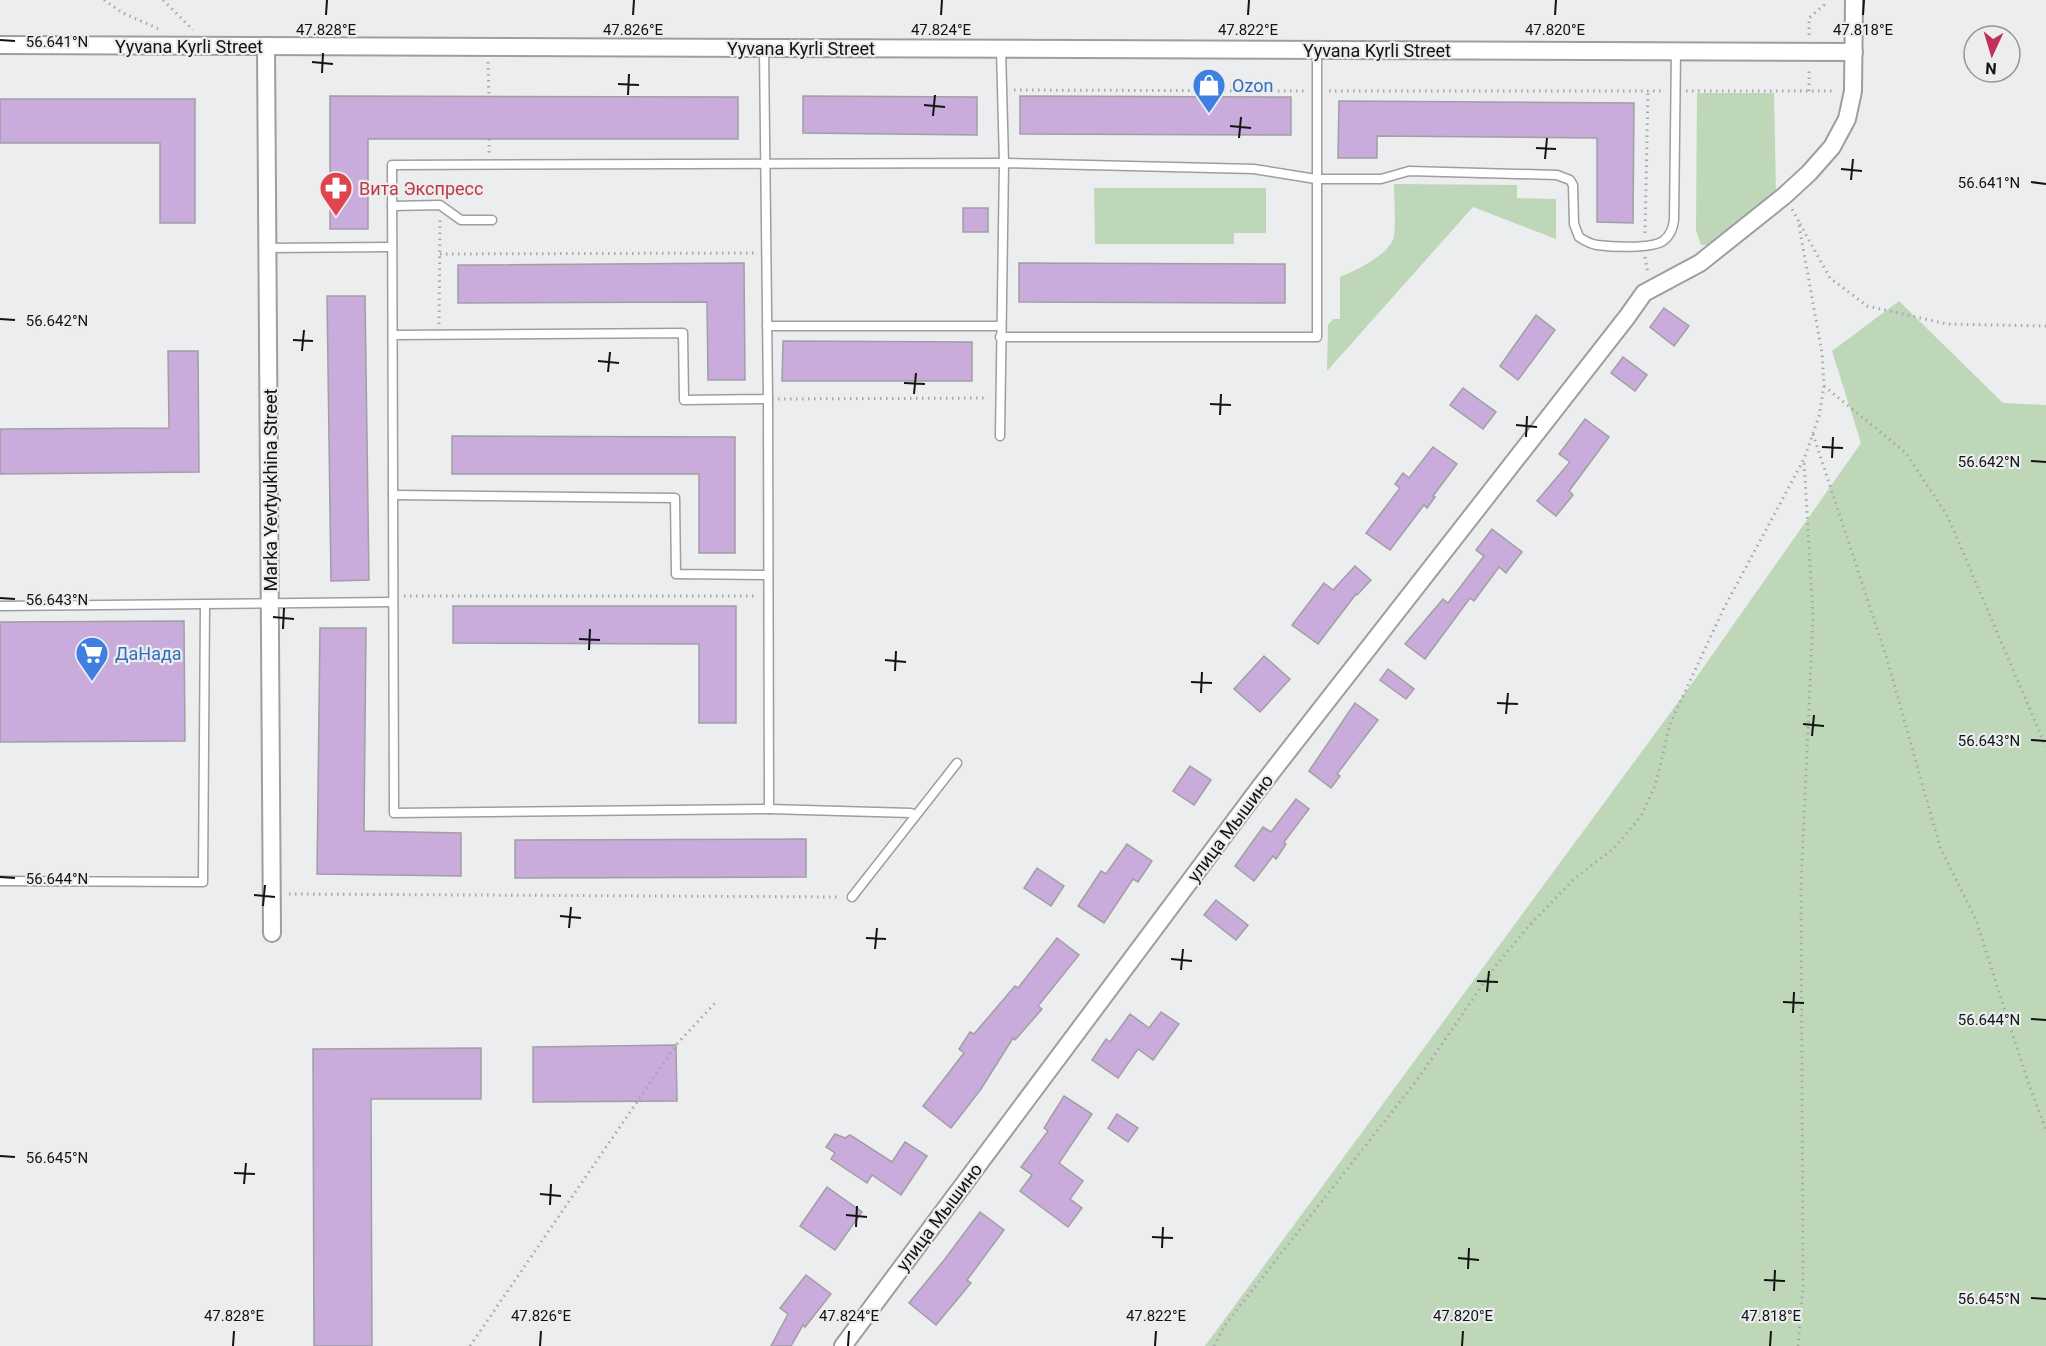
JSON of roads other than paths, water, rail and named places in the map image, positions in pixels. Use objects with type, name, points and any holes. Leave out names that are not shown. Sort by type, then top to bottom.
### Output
[{"type":"street","name":"улица Мышино","points":[[843,1346],[1260,788],[1644,293],[1700,263],[1784,196],[1832,147],[1847,119],[1853,91],[1854,0]]},
{"type":"street","name":"Yyvana Kyrli Street","points":[[0,45],[1854,52]]},
{"type":"street","name":"Marka Yevtyukhina Street","points":[[266,46],[272,933]]},
{"type":"lane","points":[[764,48],[769,809]]},
{"type":"lane","points":[[1000,436],[1004,163],[1001,49]]},
{"type":"lane","points":[[1000,338],[1317,337],[1317,50]]},
{"type":"lane","points":[[911,813],[769,809],[394,813],[392,165],[1004,163],[1254,169],[1316,179],[1381,179],[1409,171],[1557,175],[1570,180],[1573,185],[1574,224],[1580,237],[1595,245],[1645,246],[1666,239],[1673,227],[1676,51]]},
{"type":"lane","points":[[392,206],[440,205],[461,220],[492,220]]},
{"type":"lane","points":[[268,248],[392,247]]},
{"type":"lane","points":[[767,326],[1000,326]]},
{"type":"lane","points":[[393,335],[683,333],[684,400],[768,399]]},
{"type":"lane","points":[[393,495],[675,498],[676,574],[768,575]]},
{"type":"lane","points":[[0,606],[271,604],[393,599]]},
{"type":"lane","points":[[0,881],[203,882],[205,604]]},
{"type":"lane","points":[[852,897],[957,763]]},
{"type":"place","name":"Ozon","points":[[1209,114]]},
{"type":"place","name":"Вита Экспресс","points":[[336,217]]},
{"type":"place","name":"ДаНада","points":[[92,682]]}]
